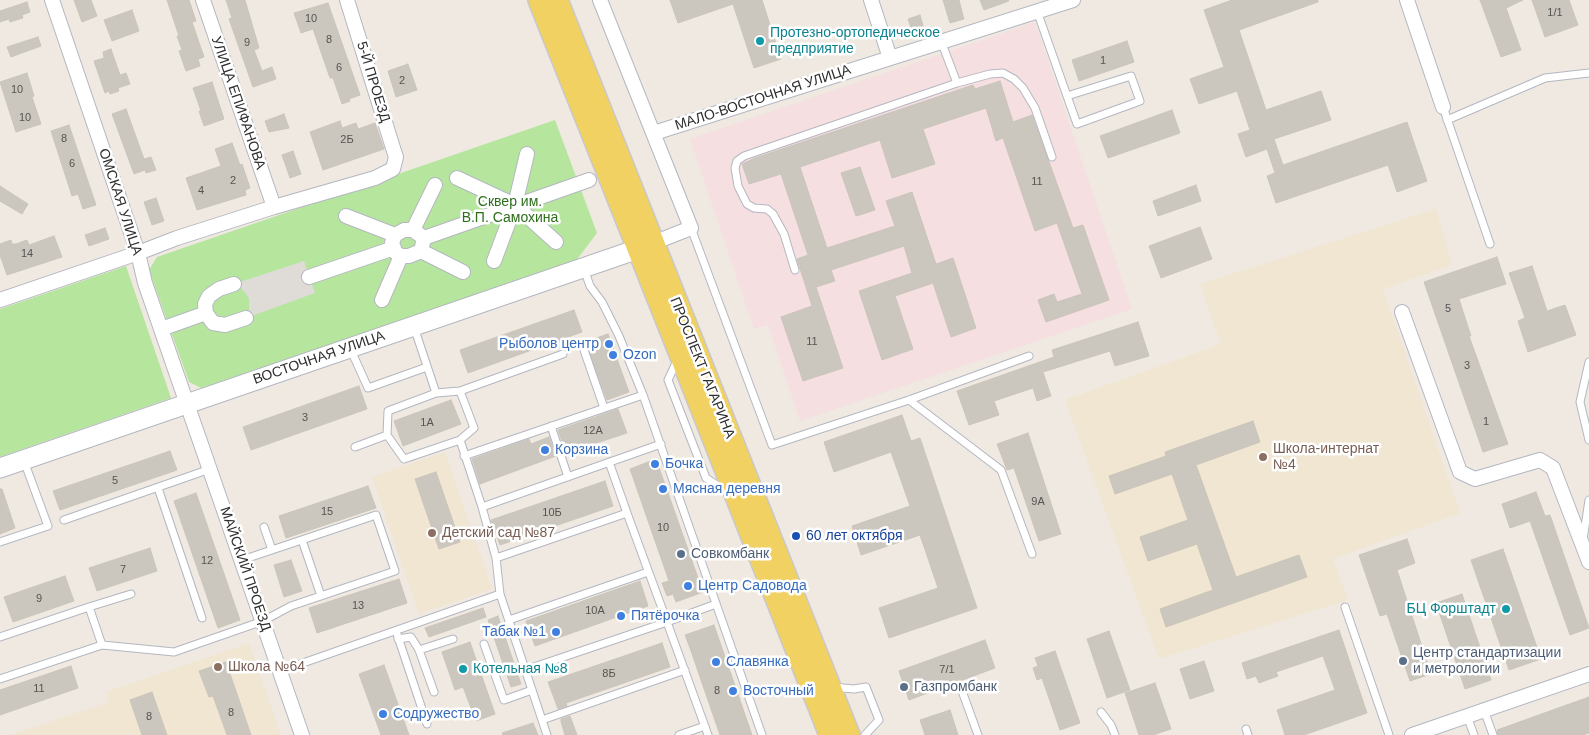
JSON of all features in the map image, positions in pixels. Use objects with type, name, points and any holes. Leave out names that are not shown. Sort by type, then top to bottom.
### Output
[{"type":"main road","name":"ПРОСПЕКТ ГАГАРИНА","points":[[539,0],[646,246],[849,735]]},
{"type":"main road","name":"ПРОСПЕКТ ГАГАРИНА","points":[[557,0],[646,246],[680,354],[830,735]]},
{"type":"main road","name":"ВОСТОЧНАЯ УЛИЦА","points":[[0,468],[646,246]]},
{"type":"street","name":"ОМСКАЯ УЛИЦА","points":[[52,0],[187,404]]},
{"type":"street","name":"УЛИЦА ЕПИФАНОВА","points":[[202,0],[274,207]]},
{"type":"street","name":"5-Й ПРОЕЗД","points":[[274,207],[375,178],[393,169],[396,164],[393,148],[347,0]]},
{"type":"street","points":[[600,0],[691,228],[646,246]]},
{"type":"street","points":[[871,0],[890,58]]},
{"type":"street","name":"МАЛО-ВОСТОЧНАЯ УЛИЦА","points":[[654,133],[1073,0]]},
{"type":"street","points":[[1406,0],[1445,114]]},
{"type":"street","points":[[494,261],[516,205],[527,154]]},
{"type":"street","points":[[457,178],[516,205],[556,242]]},
{"type":"street","points":[[419,240],[589,180]]},
{"type":"street","points":[[346,216],[409,256],[419,240],[435,186]]},
{"type":"street","points":[[0,300],[177,238],[274,207]]},
{"type":"street","points":[[382,300],[397,247],[404,230],[463,272]]},
{"type":"street","points":[[309,277],[397,247]]},
{"type":"street","points":[[234,284],[218,289],[209,296],[205,304],[206,313],[213,323],[225,325],[246,318]]},
{"type":"street","points":[[1402,312],[1460,472],[1475,479],[1540,460],[1552,468],[1589,562]]},
{"type":"street","points":[[164,328],[206,313]]},
{"type":"street","name":"МАЙСКИЙ ПРОЕЗД","points":[[187,404],[302,735]]},
{"type":"street","points":[[1412,735],[1589,674]]},
{"type":"lane","points":[[1037,11],[1067,96],[1077,124],[1140,101],[1131,76],[1067,96]]},
{"type":"lane","points":[[941,41],[957,83]]},
{"type":"lane","points":[[1490,244],[1445,114],[1545,78],[1589,73]]},
{"type":"lane","points":[[795,270],[784,234],[773,214],[767,209],[754,208],[747,204],[738,186],[735,168],[737,161],[744,156],[957,83],[990,74],[1003,74],[1014,79],[1023,88],[1035,108],[1052,157]]},
{"type":"lane","points":[[691,228],[772,445],[910,400],[1029,356]]},
{"type":"lane","points":[[583,267],[590,286],[602,302],[619,336],[661,444],[762,735]]},
{"type":"lane","points":[[413,326],[436,393]]},
{"type":"lane","points":[[350,348],[368,388],[427,368]]},
{"type":"lane","points":[[584,350],[604,408]]},
{"type":"lane","points":[[460,391],[474,428],[460,440],[404,459],[387,435],[388,411],[436,393],[460,391],[564,354]]},
{"type":"lane","points":[[1589,362],[1580,402],[1589,440]]},
{"type":"lane","points":[[464,456],[642,395]]},
{"type":"lane","points":[[910,400],[1001,470],[1032,554]]},
{"type":"lane","points":[[551,426],[568,477]]},
{"type":"lane","points":[[355,446],[387,435]]},
{"type":"lane","points":[[460,440],[496,558],[500,594],[547,735]]},
{"type":"lane","points":[[482,507],[661,444]]},
{"type":"lane","points":[[0,542],[48,526],[24,459]]},
{"type":"lane","points":[[609,462],[708,735]]},
{"type":"lane","points":[[64,520],[210,469]]},
{"type":"lane","points":[[158,488],[202,618]]},
{"type":"lane","points":[[1582,545],[1589,500]]},
{"type":"lane","points":[[496,558],[627,513]]},
{"type":"lane","points":[[0,680],[102,645],[174,652],[263,621],[291,606],[395,571],[376,515],[242,560]]},
{"type":"lane","points":[[264,527],[272,550]]},
{"type":"lane","points":[[302,540],[321,596]]},
{"type":"lane","points":[[508,620],[648,572]]},
{"type":"lane","points":[[0,637],[131,594]]},
{"type":"lane","points":[[280,671],[500,594]]},
{"type":"lane","points":[[525,670],[716,604]]},
{"type":"lane","points":[[1345,606],[1389,735]]},
{"type":"lane","points":[[89,607],[102,645]]},
{"type":"lane","points":[[396,631],[427,724]]},
{"type":"lane","points":[[398,639],[411,637],[419,650],[434,692]]},
{"type":"lane","points":[[419,650],[453,639]]},
{"type":"lane","points":[[484,644],[504,700],[532,690]]},
{"type":"lane","points":[[542,720],[685,670]]},
{"type":"lane","points":[[830,687],[854,689],[866,687],[879,720],[865,735]]},
{"type":"lane","points":[[962,691],[978,735]]},
{"type":"lane","points":[[1484,710],[1493,735]]},
{"type":"lane","points":[[1101,712],[1111,725],[1115,735]]},
{"type":"lane","points":[[1467,716],[1474,735]]},
{"type":"lane","points":[[679,735],[705,726]]},
{"type":"shaded area","points":[[1035,22],[1132,309],[800,421],[768,325],[754,329],[690,139]]},
{"type":"shaded area","name":"Школа-интернат №4","points":[[1436,209],[1452,265],[1383,289],[1460,513],[1333,559],[1348,600],[1159,659],[1065,400],[1221,344],[1200,284]]},
{"type":"shaded area","points":[[304,261],[315,293],[246,318],[249,309],[249,298],[241,288],[234,284]]},
{"type":"shaded area","name":"Детский сад №87","points":[[445,452],[492,589],[419,614],[372,477]]},
{"type":"shaded area","name":"Школа №64","points":[[249,643],[281,735],[10,735],[109,702],[106,692]]},
{"type":"green space","name":"Сквер им. В.П. Самохина","points":[[555,120],[597,233],[575,262],[201,388],[189,382],[149,270],[157,257]]},
{"type":"green space","points":[[126,266],[171,398],[0,457],[0,309]]},
{"type":"building","points":[[74,0],[91,0],[97,16],[82,22]]},
{"type":"building","points":[[167,0],[189,0],[196,21],[192,22],[204,57],[198,59],[200,66],[186,71],[179,51],[182,50],[177,36],[179,36]]},
{"type":"building","points":[[226,0],[245,0],[259,48],[254,50],[262,71],[272,67],[276,79],[253,87],[229,19],[232,18]]},
{"type":"building","name":"Протезно-ортопедическое предприятие","points":[[670,0],[762,0],[781,59],[754,68],[733,4],[678,23]]},
{"type":"building","points":[[943,0],[959,0],[964,19],[950,23]]},
{"type":"building","points":[[980,0],[1008,0],[1009,1],[984,10]]},
{"type":"building","points":[[1232,0],[1318,0],[1318,2],[1239,30],[1266,110],[1321,91],[1331,120],[1274,139],[1283,165],[1407,122],[1427,181],[1397,192],[1388,165],[1276,203],[1267,176],[1275,173],[1267,149],[1246,157],[1238,134],[1250,130],[1237,91],[1199,104],[1190,79],[1224,67],[1204,10]]},
{"type":"building","points":[[1480,0],[1523,0],[1506,8],[1521,50],[1501,57]]},
{"type":"building","points":[[1532,0],[1569,0],[1578,25],[1545,37]]},
{"type":"building","points":[[27,2],[30,12],[22,15],[23,18],[10,22],[9,19],[0,22],[0,11]]},
{"type":"building","points":[[328,3],[360,95],[342,104],[333,78],[330,78],[313,29],[301,33],[294,13]]},
{"type":"building","points":[[132,10],[139,31],[112,41],[104,20]]},
{"type":"building","points":[[920,15],[924,29],[913,33],[908,19]]},
{"type":"building","points":[[38,37],[41,46],[11,57],[7,47]]},
{"type":"building","points":[[1127,41],[1134,62],[1079,81],[1072,60]]},
{"type":"building","points":[[111,49],[120,75],[126,73],[130,84],[118,88],[119,91],[110,94],[109,91],[105,93],[94,61],[104,58],[103,52]]},
{"type":"building","points":[[408,64],[417,90],[396,97],[388,71]]},
{"type":"building","points":[[27,73],[34,96],[32,97],[41,124],[16,132],[0,82]]},
{"type":"building","points":[[1000,81],[1013,122],[1032,115],[1073,228],[1083,225],[1109,300],[1046,322],[1038,300],[1054,294],[1057,302],[1082,294],[1057,223],[1035,231],[1003,138],[996,141],[986,108],[923,129],[935,164],[892,178],[880,140],[800,167],[827,248],[895,226],[886,201],[912,192],[936,264],[953,258],[976,328],[951,337],[933,283],[895,296],[913,349],[882,360],[859,291],[912,273],[904,246],[831,270],[835,281],[816,287],[843,368],[803,381],[781,317],[812,306],[797,259],[808,255],[781,174],[749,184],[742,164],[973,85],[975,89]]},
{"type":"building","points":[[212,82],[224,119],[204,126],[193,88]]},
{"type":"building","points":[[126,109],[144,159],[151,157],[156,170],[146,173],[145,170],[134,174],[112,114]]},
{"type":"building","points":[[1172,110],[1180,133],[1108,158],[1100,136]]},
{"type":"building","points":[[284,114],[289,128],[269,132],[265,121]]},
{"type":"building","points":[[340,121],[342,128],[356,123],[358,129],[375,123],[384,149],[323,170],[310,132]]},
{"type":"building","points":[[69,125],[96,205],[83,209],[78,194],[72,196],[51,131]]},
{"type":"building","points":[[232,143],[250,188],[245,190],[246,195],[197,210],[186,178],[221,166],[215,149]]},
{"type":"building","points":[[293,151],[301,174],[290,178],[282,155]]},
{"type":"building","points":[[860,167],[875,210],[856,216],[841,173]]},
{"type":"building","points":[[1196,185],[1201,201],[1158,216],[1153,201]]},
{"type":"building","points":[[0,186],[28,204],[22,214],[0,201]]},
{"type":"building","points":[[156,198],[164,221],[152,225],[144,202]]},
{"type":"building","points":[[1200,227],[1212,259],[1161,278],[1149,246]]},
{"type":"building","points":[[105,228],[109,239],[89,246],[85,235]]},
{"type":"building","points":[[54,236],[62,257],[7,275],[0,255],[0,244],[11,240],[12,244],[16,244],[27,240],[29,245]]},
{"type":"building","points":[[1497,257],[1506,284],[1459,299],[1471,336],[1469,336],[1508,444],[1483,452],[1424,282]]},
{"type":"building","points":[[1532,266],[1547,311],[1565,305],[1576,335],[1528,352],[1518,321],[1525,318],[1509,273]]},
{"type":"building","points":[[574,310],[582,332],[468,373],[460,350]]},
{"type":"building","points":[[1138,322],[1149,356],[1115,366],[1110,351],[1043,372],[1051,396],[1037,401],[1033,388],[994,401],[999,415],[969,425],[957,391],[1054,357],[1052,350]]},
{"type":"building","points":[[608,334],[629,392],[607,400],[585,342]]},
{"type":"building","points":[[359,386],[367,409],[251,450],[243,427]]},
{"type":"building","points":[[451,400],[461,424],[403,446],[394,421]]},
{"type":"building","points":[[618,409],[627,433],[566,453],[558,430]]},
{"type":"building","points":[[902,415],[911,441],[920,438],[977,608],[889,638],[879,608],[938,588],[920,535],[861,555],[852,526],[910,506],[891,452],[834,472],[824,442]]},
{"type":"building","points":[[1253,421],[1260,442],[1196,465],[1236,577],[1299,555],[1307,577],[1166,627],[1160,609],[1213,590],[1197,544],[1148,561],[1140,537],[1188,520],[1172,474],[1115,494],[1109,476],[1166,456],[1165,452]]},
{"type":"building","points":[[1028,433],[1061,534],[1039,541],[1014,468],[1007,470],[997,444]]},
{"type":"building","points":[[549,437],[556,456],[480,484],[472,459],[529,439],[531,444]]},
{"type":"building","points":[[170,451],[177,470],[60,510],[53,491]]},
{"type":"building","points":[[656,459],[703,592],[676,602],[673,594],[667,596],[662,583],[669,581],[630,469]]},
{"type":"building","points":[[436,472],[460,542],[439,549],[415,479]]},
{"type":"building","points":[[605,481],[613,506],[500,545],[491,520]]},
{"type":"building","points":[[368,486],[376,508],[286,538],[279,516]]},
{"type":"building","points":[[0,489],[2,489],[15,528],[0,534]]},
{"type":"building","points":[[1536,492],[1545,516],[1550,515],[1589,628],[1570,635],[1530,521],[1510,528],[1502,504]]},
{"type":"building","points":[[196,493],[240,620],[218,628],[174,501]]},
{"type":"building","points":[[1407,539],[1415,563],[1397,570],[1431,674],[1410,681],[1387,614],[1380,616],[1359,555]]},
{"type":"building","points":[[150,548],[157,571],[97,591],[89,568]]},
{"type":"building","name":"БЦ Форштадт","points":[[1503,549],[1541,659],[1509,670],[1471,560]]},
{"type":"building","points":[[291,560],[302,591],[284,597],[274,565]]},
{"type":"building","points":[[65,576],[74,601],[13,622],[4,597]]},
{"type":"building","points":[[399,579],[407,603],[317,633],[309,608]]},
{"type":"building","points":[[640,581],[648,606],[535,646],[526,621]]},
{"type":"building","points":[[1462,594],[1491,680],[1465,689],[1436,603]]},
{"type":"building","points":[[483,608],[486,617],[429,637],[425,628]]},
{"type":"building","points":[[498,616],[521,684],[511,687],[488,620]]},
{"type":"building","points":[[714,625],[752,735],[720,735],[685,635]]},
{"type":"building","points":[[1339,630],[1367,713],[1304,735],[1285,735],[1277,710],[1335,690],[1323,656],[1276,672],[1278,676],[1259,683],[1256,676],[1247,679],[1242,663]]},
{"type":"building","points":[[1109,631],[1130,690],[1107,698],[1087,639]]},
{"type":"building","points":[[985,640],[995,668],[909,700],[899,671]]},
{"type":"building","name":"Котельная №8","points":[[470,642],[495,714],[476,721],[463,687],[455,690],[442,652]]},
{"type":"building","points":[[662,643],[670,667],[566,703],[567,706],[558,709],[548,682]]},
{"type":"building","points":[[1055,651],[1080,723],[1060,730],[1042,678],[1037,680],[1033,668],[1038,666],[1035,658]]},
{"type":"building","points":[[1204,661],[1214,691],[1190,699],[1180,669]]},
{"type":"building","points":[[226,662],[251,735],[227,735],[213,696],[209,697],[199,671]]},
{"type":"building","points":[[384,665],[409,735],[381,735],[359,674]]},
{"type":"building","points":[[71,666],[78,688],[0,715],[0,690]]},
{"type":"building","points":[[1155,683],[1171,729],[1153,735],[1139,735],[1125,693]]},
{"type":"building","points":[[152,692],[167,735],[142,735],[130,700]]},
{"type":"building","points":[[1589,697],[1589,733],[1583,735],[1498,735],[1497,730]]},
{"type":"building","points":[[950,710],[958,735],[925,735],[920,720]]},
{"type":"building","points":[[570,716],[577,735],[565,735],[561,719]]},
{"type":"building","points":[[533,723],[538,735],[503,735],[502,733]]},
{"type":"place","name":"Протезно-ортопедическое предприятие","points":[[760,41]]},
{"type":"place","name":"Рыболов центр","points":[[609,344]]},
{"type":"place","name":"Ozon","points":[[613,355]]},
{"type":"place","name":"Корзина","points":[[545,450]]},
{"type":"place","name":"Школа-интернат №4","points":[[1263,457]]},
{"type":"place","name":"Бочка","points":[[655,464]]},
{"type":"place","name":"Мясная деревня","points":[[663,489]]},
{"type":"place","name":"Детский сад №87","points":[[432,533]]},
{"type":"place","name":"60 лет октября","points":[[796,536]]},
{"type":"place","name":"Совкомбанк","points":[[681,554]]},
{"type":"place","name":"Центр Садовода","points":[[688,586]]},
{"type":"place","name":"БЦ Форштадт","points":[[1506,609]]},
{"type":"place","name":"Пятёрочка","points":[[621,616]]},
{"type":"place","name":"Табак №1","points":[[556,632]]},
{"type":"place","name":"Центр стандартизации и метрологии","points":[[1403,661]]},
{"type":"place","name":"Славянка","points":[[716,662]]},
{"type":"place","name":"Школа №64","points":[[218,667]]},
{"type":"place","name":"Котельная №8","points":[[463,669]]},
{"type":"place","name":"Газпромбанк","points":[[904,687]]},
{"type":"place","name":"Восточный","points":[[733,691]]},
{"type":"place","name":"Содружество","points":[[383,714]]}]
